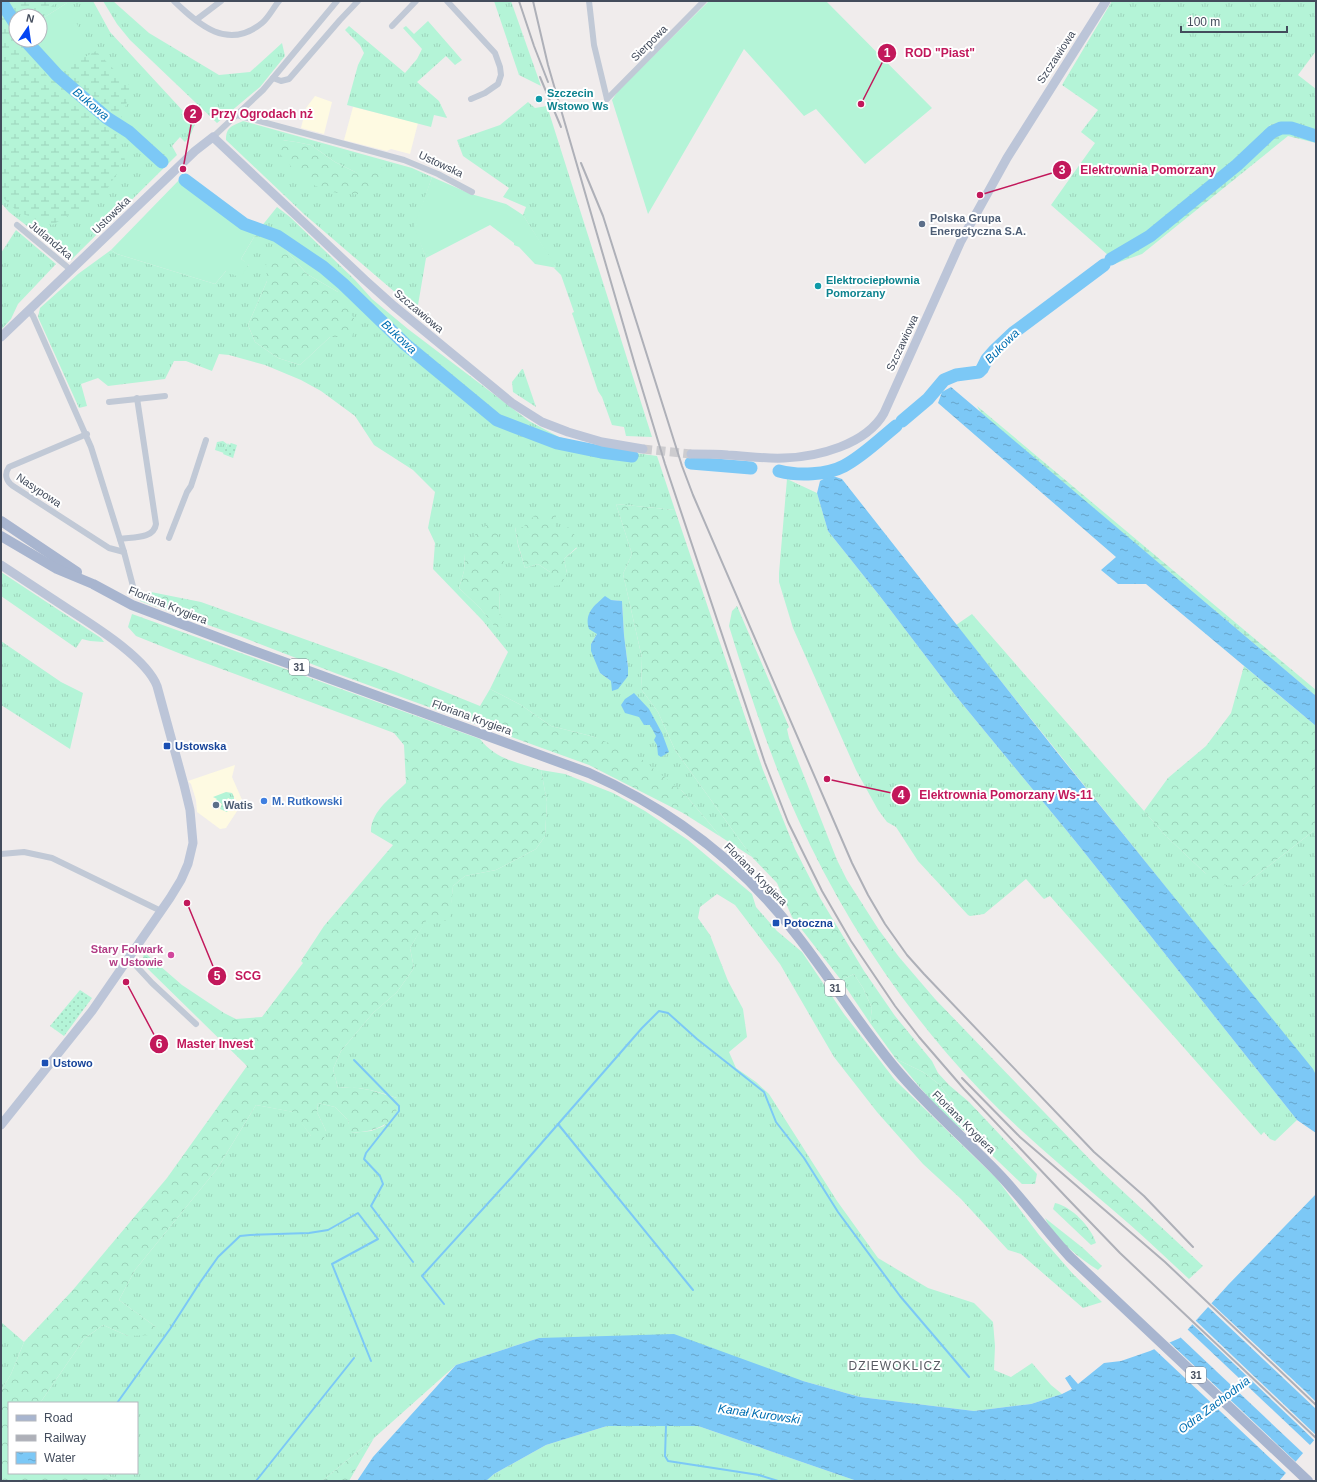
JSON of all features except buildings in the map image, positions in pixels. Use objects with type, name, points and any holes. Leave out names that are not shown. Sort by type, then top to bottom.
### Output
[{"type":"main road","name":"Floriana Krygiera","points":[[1,521],[93,584]]},
{"type":"main road","name":"Floriana Krygiera","points":[[1,536],[45,562],[93,584],[132,605],[243,647],[548,757],[605,780],[648,802],[677,820],[703,840],[748,879],[776,910],[800,938],[860,1024],[897,1070],[946,1122],[998,1173],[1055,1240],[1083,1270],[1308,1481]]},
{"type":"street","points":[[174,1],[207,29],[215,33],[228,35],[248,31],[262,22],[279,1]]},
{"type":"street","points":[[196,20],[221,1]]},
{"type":"street","name":"Ustowska","points":[[2,336],[200,147],[213,137],[259,94],[337,1]]},
{"type":"street","points":[[273,78],[281,81],[289,79],[335,25],[358,1]]},
{"type":"street","points":[[392,26],[416,1]]},
{"type":"street","points":[[447,1],[494,54],[500,67],[501,75],[498,84],[485,93],[471,99]]},
{"type":"street","name":"Sierpowa","points":[[589,1],[594,45],[607,99],[704,1]]},
{"type":"street","name":"Szczawiowa","points":[[691,454],[777,458],[796,457],[825,451],[845,444],[864,435],[876,425],[884,413],[961,241],[978,209],[1007,158],[1106,1]]},
{"type":"street","name":"Ustowska","points":[[237,115],[404,160],[438,174],[472,192]]},
{"type":"street","name":"Szczawiowa","points":[[213,137],[394,306],[512,403],[542,422],[568,432],[602,442],[643,449]]},
{"type":"street","name":"Jutlandzka","points":[[17,225],[71,270]]},
{"type":"street","points":[[28,310],[33,316],[86,434],[120,539],[134,590]]},
{"type":"street","points":[[109,402],[165,396]]},
{"type":"street","points":[[120,539],[149,535],[154,531],[156,524],[137,398]]},
{"type":"street","name":"Nasypowa","points":[[86,434],[9,467],[6,478],[8,483],[109,548],[124,552]]},
{"type":"street","points":[[169,538],[187,492],[191,486],[206,440]]},
{"type":"street","points":[[1,565],[111,638],[146,668],[155,682],[184,784],[190,810],[193,842],[190,860],[181,880],[161,911],[84,1022],[1,1125]]},
{"type":"street","points":[[1,854],[24,852],[52,858],[161,911]]},
{"type":"street","points":[[128,958],[152,983],[196,1024]]},
{"type":"shaded area","points":[[315,96],[332,102],[324,134],[301,128],[306,108]]},
{"type":"shaded area","points":[[353,107],[418,123],[410,154],[391,149],[387,151],[344,140]]},
{"type":"shaded area","points":[[235,765],[232,777],[243,802],[226,828],[220,829],[197,812],[196,800],[191,784],[188,781]]},
{"type":"green space","points":[[1,1],[93,1],[110,32],[195,124],[190,136],[185,142],[180,137],[172,146],[177,155],[71,260],[9,212],[1,203]]},
{"type":"green space","points":[[1,1],[54,1],[54,4],[48,9],[8,8],[8,48],[25,48],[48,77],[96,51],[130,86],[127,102],[115,134],[125,160],[103,196],[52,225],[18,212],[1,196]]},
{"type":"green space","points":[[103,1],[113,1],[149,33],[219,75],[250,72],[282,43],[285,56],[260,87],[217,123],[130,40],[117,24]]},
{"type":"green space","points":[[494,1],[511,1],[541,86],[519,75]]},
{"type":"green space","points":[[709,1],[826,1],[932,108],[865,164],[816,109],[804,116],[744,49],[648,214],[612,100],[618,91]]},
{"type":"green space","points":[[1112,1],[1316,1],[1316,51],[1298,75],[1316,89],[1316,130],[1284,123],[1271,124],[1220,174],[1147,233],[1109,256],[1051,205],[1095,143],[1081,132],[1098,110],[1062,85]]},
{"type":"green space","points":[[67,3],[87,45],[55,69],[38,48],[48,48],[48,15]]},
{"type":"green space","points":[[428,21],[462,60],[455,65],[446,56],[417,82],[439,101],[447,118],[434,115],[431,127],[347,105],[358,65],[364,53],[360,45],[345,30],[349,26],[405,73],[417,59],[422,49],[403,28],[406,26],[414,34]]},
{"type":"green space","points":[[528,102],[535,108],[547,106],[652,437],[626,436],[624,427],[612,425],[602,397],[598,391],[561,275],[554,268],[556,268],[523,215],[526,207],[503,197],[509,188],[463,156],[457,140],[500,125]]},
{"type":"green space","points":[[243,121],[412,168],[432,177],[415,227],[426,258],[417,311],[305,215],[226,140],[228,130]],"holes":[[[282,140],[311,145],[335,162],[359,174]]]},
{"type":"green space","points":[[1284,123],[1316,130],[1316,143],[1288,136],[1142,254],[1114,264],[1109,256],[1147,233],[1220,174],[1271,124]]},
{"type":"green space","points":[[282,140],[311,145],[335,162],[359,174],[379,166],[390,172],[381,185],[374,190],[354,194],[332,192],[313,185],[298,173],[277,151]]},
{"type":"green space","points":[[432,177],[471,194],[506,204],[523,215],[557,268],[535,264],[519,247],[514,245],[514,243],[490,225],[426,258],[414,227]]},
{"type":"green space","points":[[180,179],[243,226],[257,232],[241,259],[249,264],[240,278],[226,271],[215,284],[117,254],[111,250]]},
{"type":"green space","points":[[277,207],[290,217],[355,280],[372,299],[408,329],[529,421],[559,437],[601,448],[657,456],[675,510],[616,504],[632,554],[623,574],[642,658],[641,689],[658,712],[675,750],[752,857],[721,837],[682,791],[595,737],[551,726],[521,705],[490,689],[508,652],[483,621],[433,569],[435,543],[428,528],[435,492],[413,470],[374,445],[355,416],[321,391],[301,380],[265,365],[229,355],[219,354],[212,371],[186,361],[174,361],[165,379],[108,386],[98,378],[81,384],[87,406],[79,408],[38,317],[40,308],[78,274],[111,250],[117,254],[215,284],[226,271],[249,265],[241,259],[257,232]],"holes":[[[285,249],[307,274],[338,292],[330,337],[300,365],[278,358],[255,342],[248,325],[267,281]],[[556,513],[556,531],[577,548],[564,559],[567,573],[550,572],[538,564],[525,568],[518,545],[515,527],[522,528]],[[465,554],[500,589],[500,632],[480,608],[459,588],[464,571]],[[611,600],[622,601],[628,676],[611,681],[600,673],[591,644],[597,634]]]},
{"type":"green space","points":[[16,230],[56,264],[18,304],[11,319],[1,330],[1,253]]},
{"type":"green space","points":[[285,249],[307,274],[338,292],[356,322],[352,337],[330,337],[300,365],[278,358],[255,342],[248,325],[267,281],[266,265],[272,250]]},
{"type":"green space","points":[[522,369],[536,407],[513,392],[512,382]]},
{"type":"green space","points":[[977,406],[1316,690],[1316,696],[981,413]]},
{"type":"green space","points":[[223,441],[227,444],[224,453],[215,450],[217,442]]},
{"type":"green space","points":[[228,443],[229,445],[231,443],[237,445],[233,458],[223,454]]},
{"type":"green space","points":[[787,479],[817,493],[828,531],[955,695],[1076,842],[1297,1120],[1275,1141],[1270,1139],[1264,1132],[1261,1135],[1050,896],[1044,899],[1026,879],[984,914],[968,915],[918,861],[896,827],[887,822],[878,810],[856,770],[793,628],[779,582]]},
{"type":"green space","points":[[616,504],[675,510],[763,770],[795,849],[820,898],[864,971],[895,1016],[932,1061],[938,1073],[949,1085],[969,1102],[1037,1174],[1035,1184],[1022,1184],[973,1137],[960,1121],[957,1109],[940,1085],[923,1072],[896,1059],[870,1023],[872,1008],[863,988],[854,974],[841,980],[792,917],[777,883],[752,857],[675,750],[658,712],[641,689],[642,658],[623,574],[632,554]]},
{"type":"green space","points":[[537,513],[556,513],[556,531],[569,527],[576,537],[577,547],[564,559],[567,573],[561,585],[553,586],[550,572],[538,564],[525,568],[515,527],[523,527]]},
{"type":"green space","points":[[489,523],[498,532],[504,563],[500,589],[499,614],[507,626],[500,633],[480,608],[459,588],[464,571],[465,554],[476,534]]},
{"type":"green space","points":[[1,572],[101,638],[104,642],[82,639],[76,648],[1,596]]},
{"type":"green space","points":[[151,592],[201,602],[396,672],[480,706],[490,689],[521,705],[551,726],[595,737],[636,755],[682,791],[721,837],[683,813],[589,765],[140,601]]},
{"type":"green space","points":[[737,606],[789,727],[787,729],[789,738],[837,860],[847,880],[879,930],[899,957],[935,999],[1101,1171],[1203,1266],[1189,1279],[1132,1227],[1028,1137],[980,1090],[926,1028],[877,962],[855,928],[816,856],[778,772],[752,699],[729,626],[732,611]]},
{"type":"green space","points":[[132,614],[480,739],[486,746],[500,756],[541,770],[547,802],[545,836],[536,849],[496,870],[465,876],[453,886],[450,921],[426,921],[410,948],[414,968],[397,992],[373,1013],[341,1051],[333,1069],[338,1088],[352,1087],[370,1090],[397,1098],[396,1116],[375,1129],[350,1133],[348,1120],[335,1107],[318,1103],[317,1112],[326,1131],[322,1145],[311,1136],[293,1112],[256,1105],[217,1169],[135,1270],[119,1300],[156,1327],[151,1335],[128,1336],[103,1325],[84,1339],[41,1402],[8,1402],[8,1474],[104,1474],[119,1481],[1,1481],[1,1391],[11,1374],[24,1342],[72,1291],[167,1178],[247,1066],[148,969],[143,959],[144,952],[182,985],[224,1013],[236,1019],[262,1017],[303,963],[301,961],[324,926],[393,845],[371,832],[372,825],[378,811],[406,783],[404,745],[394,733],[181,654],[136,636],[128,627]]},
{"type":"green space","points":[[972,614],[1165,835],[1205,873],[1243,886],[1316,829],[1316,1075],[956,625]]},
{"type":"green space","points":[[1,641],[61,682],[83,693],[70,749],[1,705]]},
{"type":"green space","points":[[1244,666],[1316,726],[1316,829],[1243,886],[1222,885],[1205,873],[1165,835],[1144,811],[1168,778],[1206,746],[1231,713]]},
{"type":"green space","points":[[541,770],[565,774],[613,793],[645,811],[688,840],[752,894],[756,907],[777,931],[802,952],[844,1014],[895,1080],[997,1179],[1039,1235],[1073,1274],[1102,1302],[1083,1308],[1021,1254],[1008,1250],[961,1199],[923,1164],[877,1112],[834,1057],[780,964],[735,905],[717,894],[700,907],[698,918],[710,935],[728,981],[743,1009],[747,1037],[729,1052],[736,1068],[756,1082],[769,1094],[837,1201],[878,1258],[928,1288],[974,1303],[993,1322],[995,1346],[994,1370],[1011,1377],[1032,1363],[1051,1385],[1062,1394],[1031,1404],[974,1411],[860,1397],[803,1381],[539,1338],[456,1365],[374,1438],[322,1481],[119,1481],[104,1474],[138,1474],[138,1402],[41,1402],[84,1339],[103,1325],[128,1336],[156,1327],[119,1300],[135,1270],[217,1169],[256,1105],[294,1112],[311,1136],[326,1131],[317,1112],[318,1103],[335,1107],[348,1120],[351,1133],[371,1131],[384,1126],[397,1098],[368,1090],[338,1088],[333,1069],[341,1051],[373,1013],[397,992],[414,968],[410,948],[426,920],[449,921],[453,886],[465,876],[496,870],[536,849],[545,836],[547,802]]},
{"type":"green space","points":[[226,792],[232,793],[234,797],[234,801],[228,798],[226,801],[230,803],[230,807],[227,812],[220,809],[222,804],[213,797]]},
{"type":"green space","points":[[854,974],[863,988],[872,1008],[870,1023],[841,980]]},
{"type":"green space","points":[[80,990],[92,998],[64,1036],[50,1026]]},
{"type":"green space","points":[[896,1059],[923,1072],[940,1085],[957,1109],[960,1121],[973,1137],[951,1121],[941,1111]]},
{"type":"green space","points":[[1055,1203],[1067,1208],[1080,1218],[1090,1230],[1096,1243],[1091,1245],[1053,1209]]},
{"type":"green space","points":[[1045,1218],[1083,1248],[1102,1266],[1098,1270],[1083,1260],[1061,1240],[1049,1226]]},
{"type":"green space","points":[[1,1322],[24,1342],[11,1374],[1,1391]]},
{"type":"green space","points":[[607,1426],[698,1426],[857,1481],[486,1481],[494,1474],[546,1445]]},
{"type":"green space","points":[[374,1438],[349,1481],[322,1481]]},
{"type":"water","points":[[951,387],[1316,696],[1316,726],[1146,584],[1118,584],[1101,570],[1116,557],[938,403],[942,392]]},
{"type":"water","points":[[833,476],[842,479],[1056,751],[1313,1069],[1316,1075],[1316,1133],[1297,1120],[1076,842],[955,695],[828,531],[817,493],[820,481],[827,477]]},
{"type":"water","points":[[605,596],[611,600],[622,601],[628,667],[628,676],[618,689],[612,691],[611,681],[600,673],[591,651],[591,644],[597,634],[589,629],[588,623],[591,610]]},
{"type":"water","points":[[634,693],[649,709],[662,733],[669,752],[661,757],[658,755],[657,745],[654,740],[656,736],[650,725],[644,725],[639,717],[625,713],[621,705],[625,699]]},
{"type":"water","points":[[1316,1194],[1316,1438],[1279,1481],[857,1481],[698,1426],[607,1426],[546,1445],[494,1474],[486,1481],[357,1481],[373,1457],[456,1365],[539,1338],[674,1334],[803,1381],[860,1397],[974,1411],[1031,1404],[1062,1394],[1072,1389],[1065,1378],[1070,1375],[1078,1384],[1104,1363],[1121,1361],[1150,1351],[1180,1338],[1228,1285]]},
{"type":"pier","points":[[1210,1302],[1316,1402],[1316,1409],[1207,1306]]},
{"type":"pier","points":[[1194,1319],[1316,1435],[1315,1441],[1191,1323]]},
{"type":"pier","points":[[1186,1328],[1311,1446],[1304,1454],[1179,1336]]},
{"type":"pier","points":[[1168,1341],[1297,1463],[1287,1474],[1153,1348]]},
{"type":"waterway","name":"Bukowa","points":[[1,1],[8,12]]},
{"type":"waterway","name":"Bukowa","points":[[32,48],[57,75],[107,118],[129,132],[162,162]]},
{"type":"waterway","name":"Bukowa","points":[[1111,259],[1150,236],[1237,165],[1272,132],[1281,128],[1291,128],[1316,136]]},
{"type":"waterway","name":"Bukowa","points":[[185,180],[244,224],[277,236],[323,267],[343,284],[405,344],[497,420],[557,443],[601,452],[632,456]]},
{"type":"waterway","name":"Bukowa","points":[[902,421],[928,399],[944,380],[956,375],[979,372],[987,359],[1013,333],[1104,265]]},
{"type":"waterway","name":"Bukowa","points":[[779,471],[795,474],[812,474],[837,469],[858,457],[896,426]]},
{"type":"waterway","name":"Bukowa","points":[[691,463],[751,468]]},
{"type":"waterway","points":[[825,471],[830,484]]},
{"type":"waterway","points":[[444,1304],[422,1276],[511,1178],[642,1028],[659,1011],[668,1013],[697,1039],[764,1092],[776,1122],[804,1158],[838,1212],[900,1296],[969,1377]]},
{"type":"waterway","points":[[354,1060],[399,1106],[399,1111],[366,1153],[364,1159],[380,1176],[383,1184],[371,1206],[413,1262]]},
{"type":"waterway","points":[[558,1124],[693,1290]]},
{"type":"waterway","points":[[118,1402],[170,1329],[218,1257],[240,1236],[309,1233],[328,1230],[358,1213],[378,1239],[332,1264],[371,1361]]},
{"type":"waterway","points":[[256,1481],[354,1358]]},
{"type":"waterway","points":[[666,1425],[665,1456],[668,1461],[759,1475],[778,1481]]},
{"type":"tunnel","points":[[643,449],[691,454]]},
{"type":"railway","points":[[519,1],[548,82]]},
{"type":"railway","points":[[533,1],[548,65],[665,464],[765,763],[788,822],[822,891],[851,941],[895,1006],[919,1037],[964,1089],[1120,1253],[1316,1438]]},
{"type":"railway","points":[[540,77],[561,127]]},
{"type":"railway","points":[[581,163],[603,216],[682,466],[693,495],[852,863],[868,895],[885,924],[907,955],[924,974],[1094,1152],[1144,1196],[1193,1247]]},
{"type":"railway","points":[[962,1078],[1020,1137],[1165,1262],[1316,1405]]},
{"type":"place","name":"Szczecin Wstowo Ws","points":[[539,99]]},
{"type":"place","name":"ROD \"Piast\"","points":[[861,104]]},
{"type":"place","name":"Przy Ogrodach nż","points":[[183,169]]},
{"type":"place","name":"Elektrownia Pomorzany","points":[[980,195]]},
{"type":"place","name":"Polska Grupa Energetyczna S.A.","points":[[922,224]]},
{"type":"place","name":"Elektrociepłownia Pomorzany","points":[[818,286]]},
{"type":"place","name":"Ustowska","points":[[167,746]]},
{"type":"place","name":"Elektrownia Pomorzany Ws-11","points":[[827,779]]},
{"type":"place","name":"M. Rutkowski","points":[[264,801]]},
{"type":"place","name":"Watis","points":[[216,805]]},
{"type":"place","name":"SCG","points":[[187,903]]},
{"type":"place","name":"Potoczna","points":[[776,923]]},
{"type":"place","name":"Stary Folwark w Ustowie","points":[[171,955]]},
{"type":"place","name":"Master Invest","points":[[126,982]]},
{"type":"place","name":"Ustowo","points":[[45,1063]]},
{"type":"district","name":"DZIEWOKLICZ","points":[[895,1366]]},
{"type":"water label","name":"Odra Zachodnia","points":[[1214,1405]]},
{"type":"water label","name":"Kanał Kurowski","points":[[759,1414]]}]
